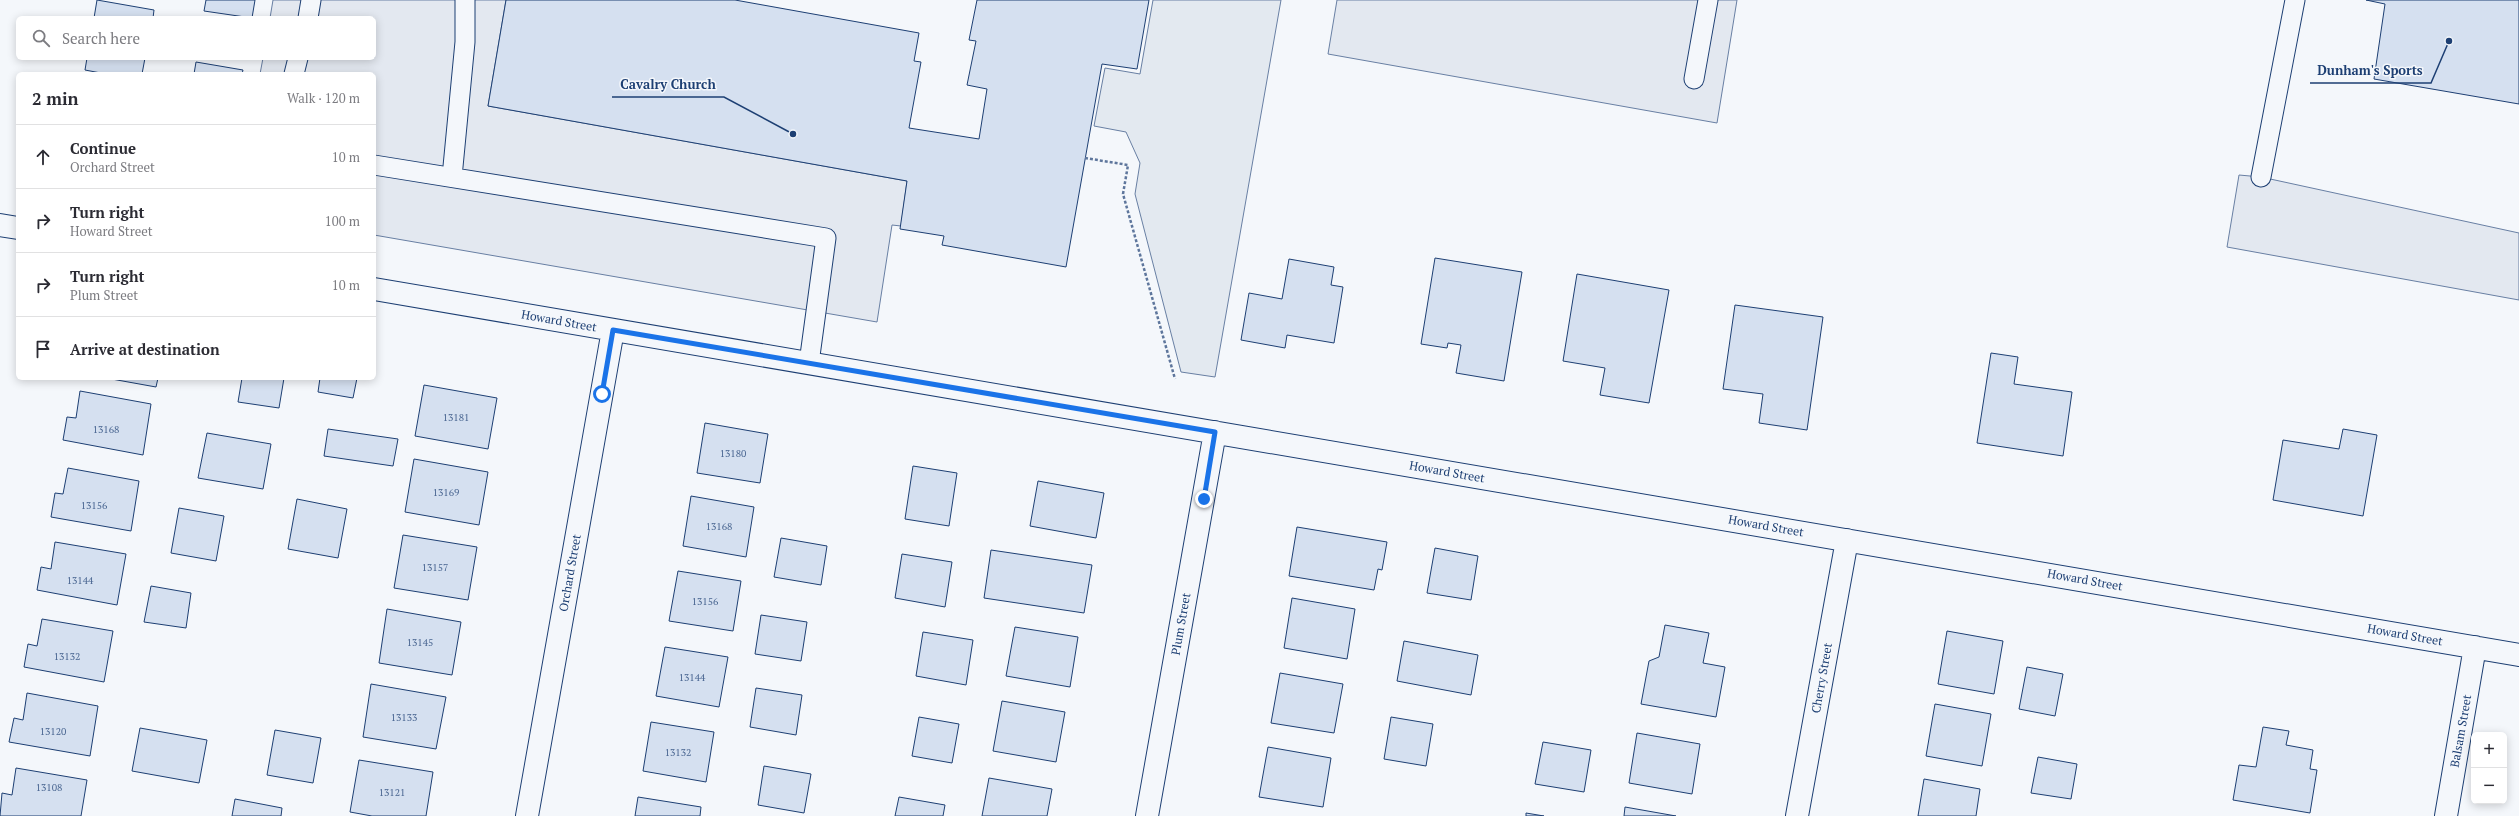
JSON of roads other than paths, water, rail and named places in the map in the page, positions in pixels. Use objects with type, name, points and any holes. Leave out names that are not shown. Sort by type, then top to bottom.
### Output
[{"type":"street","points":[[0,225],[16,228]]},
{"type":"street","name":"Howard Street","points":[[376,289],[2519,654]]},
{"type":"street","name":"Orchard Street","points":[[527,816],[613,330]]},
{"type":"street","name":"Plum Street","points":[[1148,816],[1215,432]]},
{"type":"street","name":"Cherry Street","points":[[1798,816],[1847,540]]},
{"type":"street","name":"Balsam Street","points":[[2446,816],[2475,647]]},
{"type":"lane","points":[[308,16],[311,0]]},
{"type":"lane","points":[[452,177],[465,42],[466,0]]},
{"type":"lane","points":[[1694,79],[1708,0]]},
{"type":"lane","points":[[2261,177],[2295,0]]},
{"type":"lane","points":[[294,72],[298,60]]},
{"type":"lane","points":[[376,165],[826,238],[809,363]]},
{"type":"place","name":"Dunham's Sports","points":[[2449,41]]},
{"type":"place","name":"Cavalry Church","points":[[793,134]]}]
